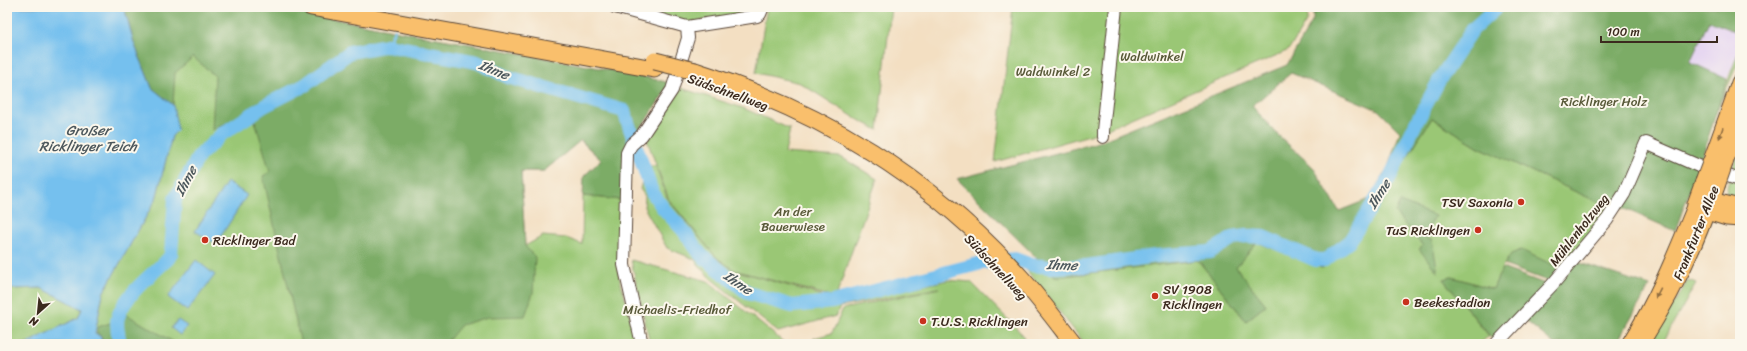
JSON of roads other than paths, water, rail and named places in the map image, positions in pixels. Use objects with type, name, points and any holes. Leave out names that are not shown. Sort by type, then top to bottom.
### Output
[{"type":"highway","name":"Südschnellweg","points":[[311,7],[655,65]]},
{"type":"highway","name":"Südschnellweg","points":[[361,7],[655,65],[693,75],[774,109],[853,149],[930,203],[995,257],[1074,344]]},
{"type":"highway","points":[[1719,160],[1740,83]]},
{"type":"highway","name":"Frankfurter Allee","points":[[1707,197],[1719,160],[1740,118]]},
{"type":"highway","name":"Südschnellweg","points":[[1017,280],[1063,344]]},
{"type":"main road","points":[[1707,197],[1740,207]]},
{"type":"main road","points":[[1707,197],[1733,218]]},
{"type":"main road","name":"Frankfurter Allee","points":[[1641,344],[1677,282],[1696,242],[1707,197]]},
{"type":"main road","name":"Frankfurter Allee","points":[[1628,344],[1645,319],[1707,197]]},
{"type":"main road","points":[[1696,242],[1713,225],[1733,218]]},
{"type":"street","points":[[615,7],[688,27],[757,16],[760,14],[763,7]]},
{"type":"street","points":[[1103,137],[1116,7]]},
{"type":"street","points":[[642,344],[624,264],[627,153],[635,141],[642,135],[672,90],[688,38],[688,27]]},
{"type":"street","name":"Mühlenholzweg","points":[[1496,344],[1552,285],[1607,220],[1624,194],[1646,143],[1701,167],[1740,180]]},
{"type":"water","name":"Großer Ricklinger Teich","points":[[7,7],[124,7],[134,43],[152,88],[173,105],[178,130],[172,136],[156,199],[103,293],[95,333],[101,337],[101,344],[25,344],[78,318],[82,309],[41,288],[12,289],[7,292]]},
{"type":"water","points":[[227,182],[247,195],[216,244],[195,231]]},
{"type":"water","points":[[196,260],[215,275],[187,311],[168,297]]},
{"type":"water","points":[[178,320],[187,326],[180,335],[171,328]]},
{"type":"waterway","name":"Ihme","points":[[120,344],[117,323],[121,309],[132,293],[168,259],[171,254],[175,199],[199,156],[222,134],[264,106],[305,85],[350,52],[387,45],[477,62],[508,77],[624,111],[652,192],[701,255],[748,293],[792,306],[832,302],[982,263],[1015,259],[1032,265],[1050,267],[1087,266],[1156,256],[1210,252],[1233,238],[1246,236],[1263,237],[1316,260],[1325,260],[1349,242],[1390,177],[1416,123],[1441,77],[1473,29],[1497,7]]},
{"type":"waterway","points":[[387,45],[395,29]]},
{"type":"place","name":"TSV Saxonia","points":[[1521,202]]},
{"type":"place","name":"TuS Ricklingen","points":[[1478,230]]},
{"type":"place","name":"Ricklinger Bad","points":[[205,240]]},
{"type":"place","name":"SV 1908 Ricklingen","points":[[1155,296]]},
{"type":"place","name":"Beekestadion","points":[[1406,302]]},
{"type":"place","name":"T.U.S. Ricklingen","points":[[923,321]]},
{"type":"park label","name":"Waldwinkel","points":[[1152,56]]},
{"type":"park label","name":"Waldwinkel 2","points":[[1053,71]]},
{"type":"park label","name":"Ricklinger Holz","points":[[1604,101]]},
{"type":"park label","name":"An der Bauerwiese","points":[[793,218]]},
{"type":"park label","name":"Michaelis-Friedhof","points":[[677,309]]}]
